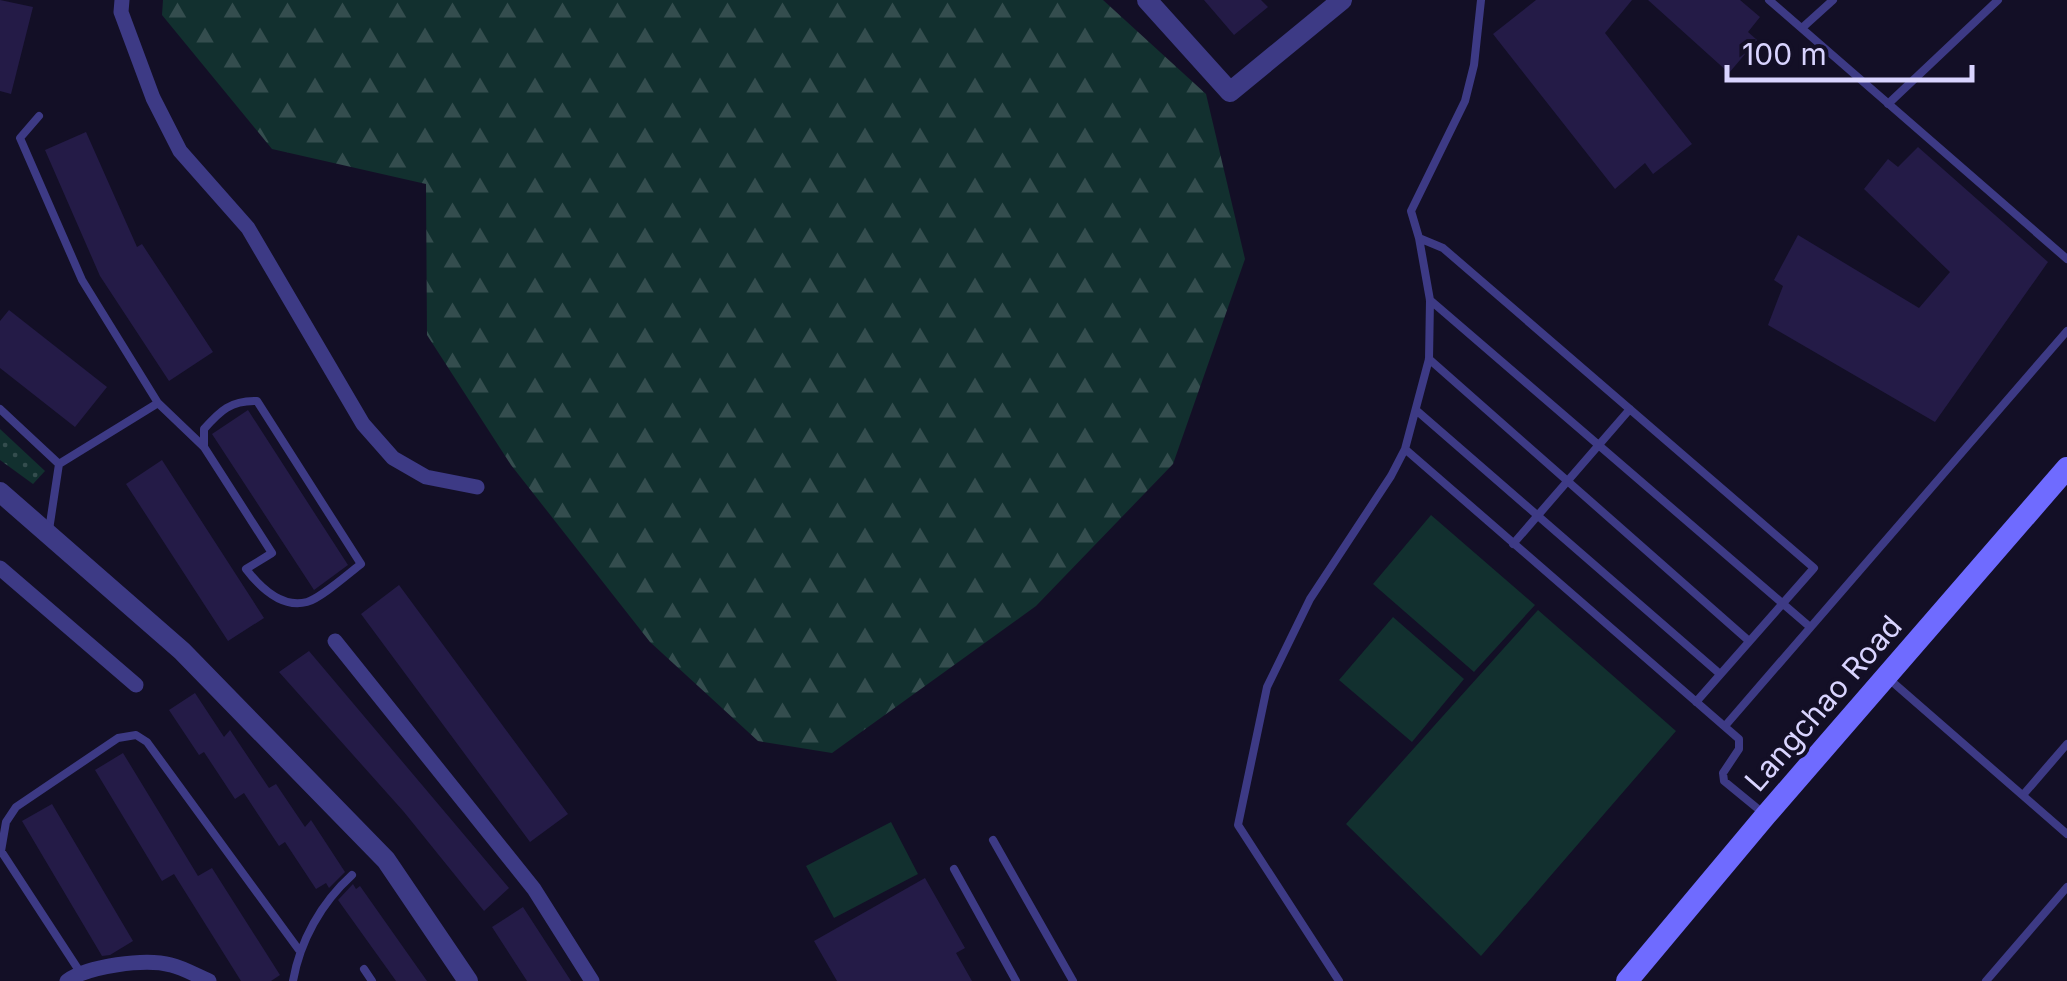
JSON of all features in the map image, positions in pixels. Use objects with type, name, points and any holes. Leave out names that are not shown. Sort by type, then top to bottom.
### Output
[{"type":"main road","name":"Langchao Road","points":[[1627,981],[2067,468]]},
{"type":"street","points":[[122,0],[121,12],[153,98],[180,151],[248,228],[364,424],[393,458],[426,476],[477,487]]},
{"type":"street","points":[[1147,0],[1230,92],[1342,0]]},
{"type":"street","points":[[0,492],[182,650],[386,860],[468,981]]},
{"type":"street","points":[[0,568],[136,686]]},
{"type":"street","points":[[335,641],[534,889],[592,981]]},
{"type":"street","points":[[73,977],[110,966],[168,964],[209,981]]},
{"type":"lane","points":[[1338,981],[1238,825],[1267,687],[1310,599],[1391,476],[1416,410],[1429,359],[1430,300],[1411,210],[1465,102],[1474,65],[1481,0]]},
{"type":"lane","points":[[1769,0],[2067,259]]},
{"type":"lane","points":[[1802,28],[1833,0]]},
{"type":"lane","points":[[1888,104],[1998,0]]},
{"type":"lane","points":[[39,116],[20,138],[82,280],[158,402],[204,447],[272,553],[246,569],[262,591],[307,602],[361,564],[257,400],[242,400],[222,409],[204,429],[204,447]]},
{"type":"lane","points":[[1418,238],[1443,248],[1814,568],[1696,702]]},
{"type":"lane","points":[[1430,300],[1810,627]]},
{"type":"lane","points":[[1725,726],[2067,331]]},
{"type":"lane","points":[[1429,359],[1749,641]]},
{"type":"lane","points":[[48,534],[59,464],[158,402]]},
{"type":"lane","points":[[0,409],[59,464]]},
{"type":"lane","points":[[1416,410],[1720,674]]},
{"type":"lane","points":[[1514,544],[1630,410]]},
{"type":"lane","points":[[1404,449],[1739,739],[1740,749],[1723,773],[1724,781],[1766,815]]},
{"type":"lane","points":[[1885,676],[2067,834]]},
{"type":"lane","points":[[73,977],[1,850],[6,822],[16,807],[118,738],[136,735],[147,742],[299,950]]},
{"type":"lane","points":[[2023,795],[2067,744]]},
{"type":"lane","points":[[993,840],[1073,981]]},
{"type":"lane","points":[[954,869],[1016,981]]},
{"type":"lane","points":[[293,981],[299,950],[352,875]]},
{"type":"lane","points":[[1986,981],[2067,887]]},
{"type":"lane","points":[[364,968],[372,981]]},
{"type":"green space","points":[[163,0],[1103,0],[1206,94],[1245,259],[1173,464],[1036,606],[832,753],[758,741],[650,642],[511,465],[427,335],[426,184],[272,149],[162,15]]},
{"type":"green space","points":[[0,429],[45,471],[33,484],[0,460]]},
{"type":"green space","points":[[1431,515],[1535,605],[1474,672],[1373,584]]},
{"type":"green space","points":[[1538,610],[1676,731],[1481,956],[1346,824]]},
{"type":"green space","points":[[1393,617],[1464,679],[1412,742],[1339,680]]},
{"type":"green space","points":[[891,822],[918,874],[834,918],[806,866]]},
{"type":"building","points":[[0,0],[33,7],[11,94],[0,91]]},
{"type":"building","points":[[1204,0],[1261,0],[1268,7],[1234,35]]},
{"type":"building","points":[[1536,0],[1632,0],[1605,33],[1692,144],[1653,174],[1645,163],[1615,189],[1493,34]]},
{"type":"building","points":[[1648,0],[1740,0],[1760,17],[1748,32],[1757,40],[1729,73]]},
{"type":"building","points":[[86,132],[137,247],[142,244],[213,352],[169,381],[100,276],[45,150]]},
{"type":"building","points":[[1918,147],[2048,262],[1935,422],[1768,325],[1783,286],[1774,280],[1798,235],[1919,308],[1950,272],[1864,189],[1888,159],[1898,167]]},
{"type":"building","points":[[9,310],[107,387],[75,427],[0,368],[0,321]]},
{"type":"building","points":[[248,410],[348,565],[314,590],[212,434]]},
{"type":"building","points":[[162,460],[264,618],[228,641],[126,484]]},
{"type":"building","points":[[399,585],[568,814],[530,842],[361,614]]},
{"type":"building","points":[[309,651],[509,888],[484,911],[404,812],[279,672]]},
{"type":"building","points":[[195,693],[224,737],[230,730],[269,788],[276,784],[305,827],[311,820],[345,872],[329,888],[326,883],[316,889],[285,842],[279,846],[244,793],[235,799],[204,752],[199,755],[169,710]]},
{"type":"building","points":[[123,753],[198,876],[212,868],[280,975],[271,981],[241,981],[174,874],[162,881],[95,770]]},
{"type":"building","points":[[52,804],[133,941],[110,955],[102,956],[22,821]]},
{"type":"building","points":[[925,878],[965,948],[956,953],[972,981],[837,981],[814,941]]},
{"type":"building","points":[[353,884],[356,889],[360,886],[427,981],[396,981],[338,900]]},
{"type":"building","points":[[523,907],[571,981],[527,981],[492,927]]}]
